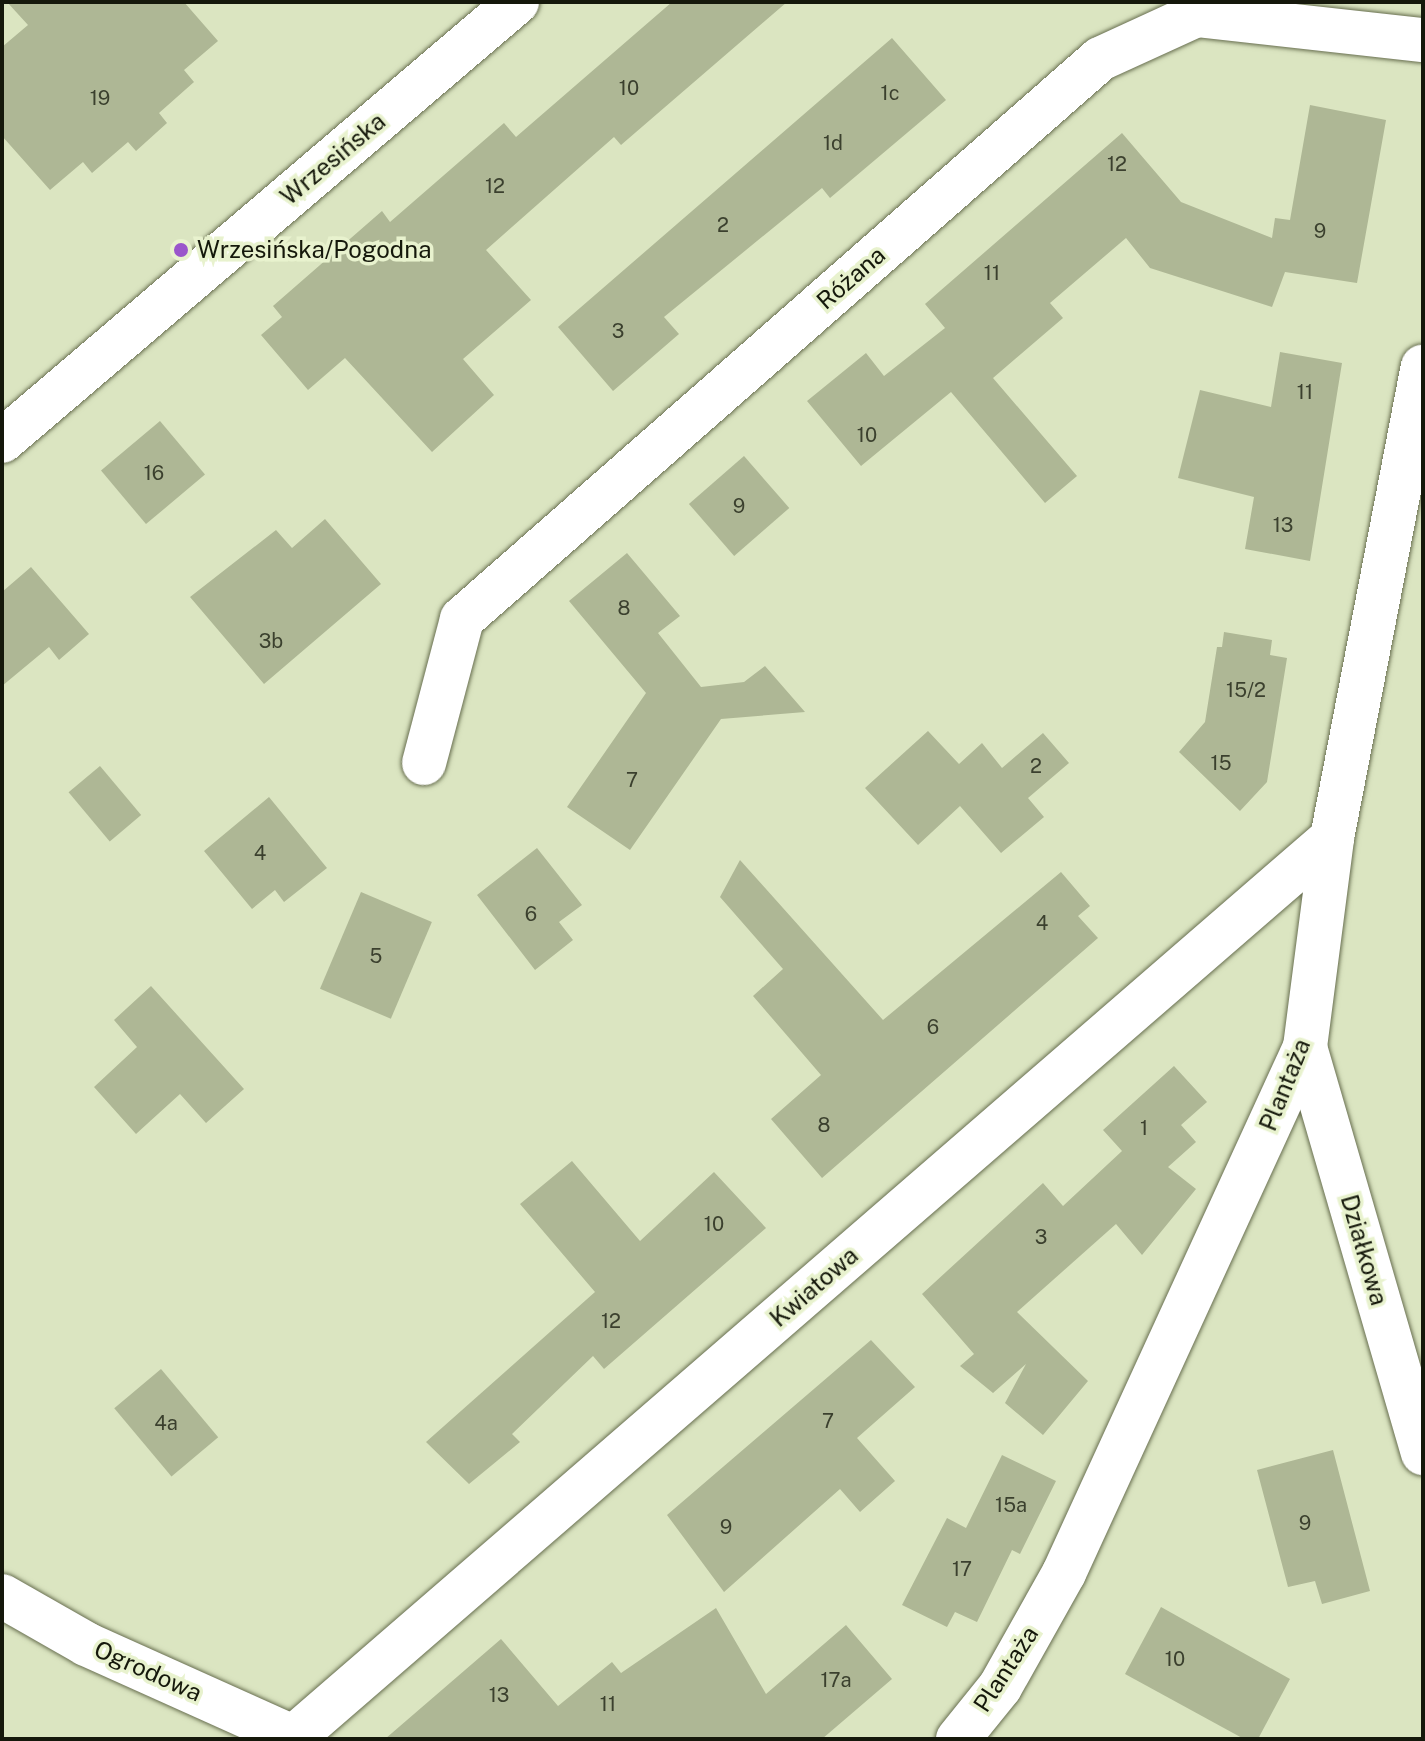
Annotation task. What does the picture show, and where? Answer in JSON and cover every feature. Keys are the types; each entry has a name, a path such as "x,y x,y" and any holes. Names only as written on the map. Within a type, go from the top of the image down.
{"street":[{"name":"Wrzesińska","path":"2,441 517,2"},
{"name":"Różana","path":"424,763 462,619 1100,59 1196,15 1423,40"},
{"name":"Plantaża","path":"958,1739 1000,1687 1064,1573 1305,1047 1332,838 1423,367"},
{"name":"Kwiatowa","path":"296,1737 1332,838"},
{"name":"Działkowa","path":"1305,1047 1423,1453"},
{"name":"Ogrodowa","path":"2,1596 86,1644 296,1737"}],"building":[{"path":"7,2 184,2 218,41 184,70 194,82 159,113 167,123 136,151 128,142 92,173 83,162 50,190 2,136 2,47 28,25"},
{"path":"672,2 787,2 621,145 614,137 486,250 531,300 463,359 494,395 432,452 345,358 308,390 261,335 282,317 273,306 382,211 390,222 504,123 516,137"},
{"path":"892,38 946,100 830,198 822,188 664,317 679,334 613,391 558,327"},
{"path":"1310,105 1386,120 1357,283 1285,272 1272,307 1150,268 1126,238 1050,303 1063,318 993,378 1077,476 1045,503 951,392 861,466 807,401 866,353 884,376 945,328 925,304 1122,133 1181,202 1272,238 1275,218 1290,220"},
{"path":"1280,352 1342,363 1310,561 1245,549 1254,497 1178,478 1200,390 1271,407"},
{"path":"160,421 205,475 146,524 101,470"},
{"path":"744,456 789,508 734,556 689,504"},
{"path":"325,519 381,584 264,684 190,597 276,530 292,548"},
{"path":"627,553 680,616 658,633 701,687 744,682 765,666 805,712 721,719 630,850 567,807 646,693 569,601"},
{"path":"31,567 89,634 59,660 49,647 2,686 2,592"},
{"path":"1224,632 1272,640 1270,655 1287,658 1267,782 1240,811 1179,752 1205,722 1217,647 1222,647"},
{"path":"928,731 959,764 982,743 1002,768 1043,733 1069,763 1028,798 1044,817 1001,853 960,806 918,845 865,788"},
{"path":"100,766 141,815 110,841 69,792"},
{"path":"269,797 327,868 284,902 275,890 252,909 204,851"},
{"path":"537,848 582,905 559,922 573,940 535,970 477,895"},
{"path":"740,860 883,1020 1061,872 1090,906 1078,916 1098,938 822,1178 771,1119 821,1075 753,996 783,969 720,897"},
{"path":"361,892 432,922 391,1019 320,989"},
{"path":"151,986 244,1089 206,1123 180,1094 136,1134 94,1087 137,1047 114,1020"},
{"path":"1174,1066 1207,1102 1181,1125 1196,1142 1168,1167 1196,1189 1142,1255 1116,1224 1017,1312 1088,1381 1043,1435 1005,1403 1026,1364 993,1393 960,1366 974,1354 922,1294 1043,1183 1063,1206 1122,1151 1103,1130"},
{"path":"572,1161 640,1241 714,1172 766,1228 604,1369 593,1356 512,1434 520,1442 469,1484 426,1442 595,1292 520,1204"},
{"path":"871,1340 915,1387 857,1438 895,1481 860,1512 840,1489 724,1592 667,1515"},
{"path":"161,1369 218,1437 171,1476 114,1408"},
{"path":"1333,1450 1370,1591 1322,1604 1315,1581 1288,1587 1257,1470"},
{"path":"1002,1455 1056,1481 1020,1554 1012,1550 977,1622 955,1612 947,1627 902,1605 947,1518 966,1528"},
{"path":"1161,1607 1290,1679 1258,1739 1244,1739 1125,1674"},
{"path":"716,1608 766,1694 846,1625 892,1679 822,1739 385,1739 501,1639 558,1706 612,1662 621,1673"}],"place":[{"name":"Wrzesińska/Pogodna","path":"181,250"}]}
